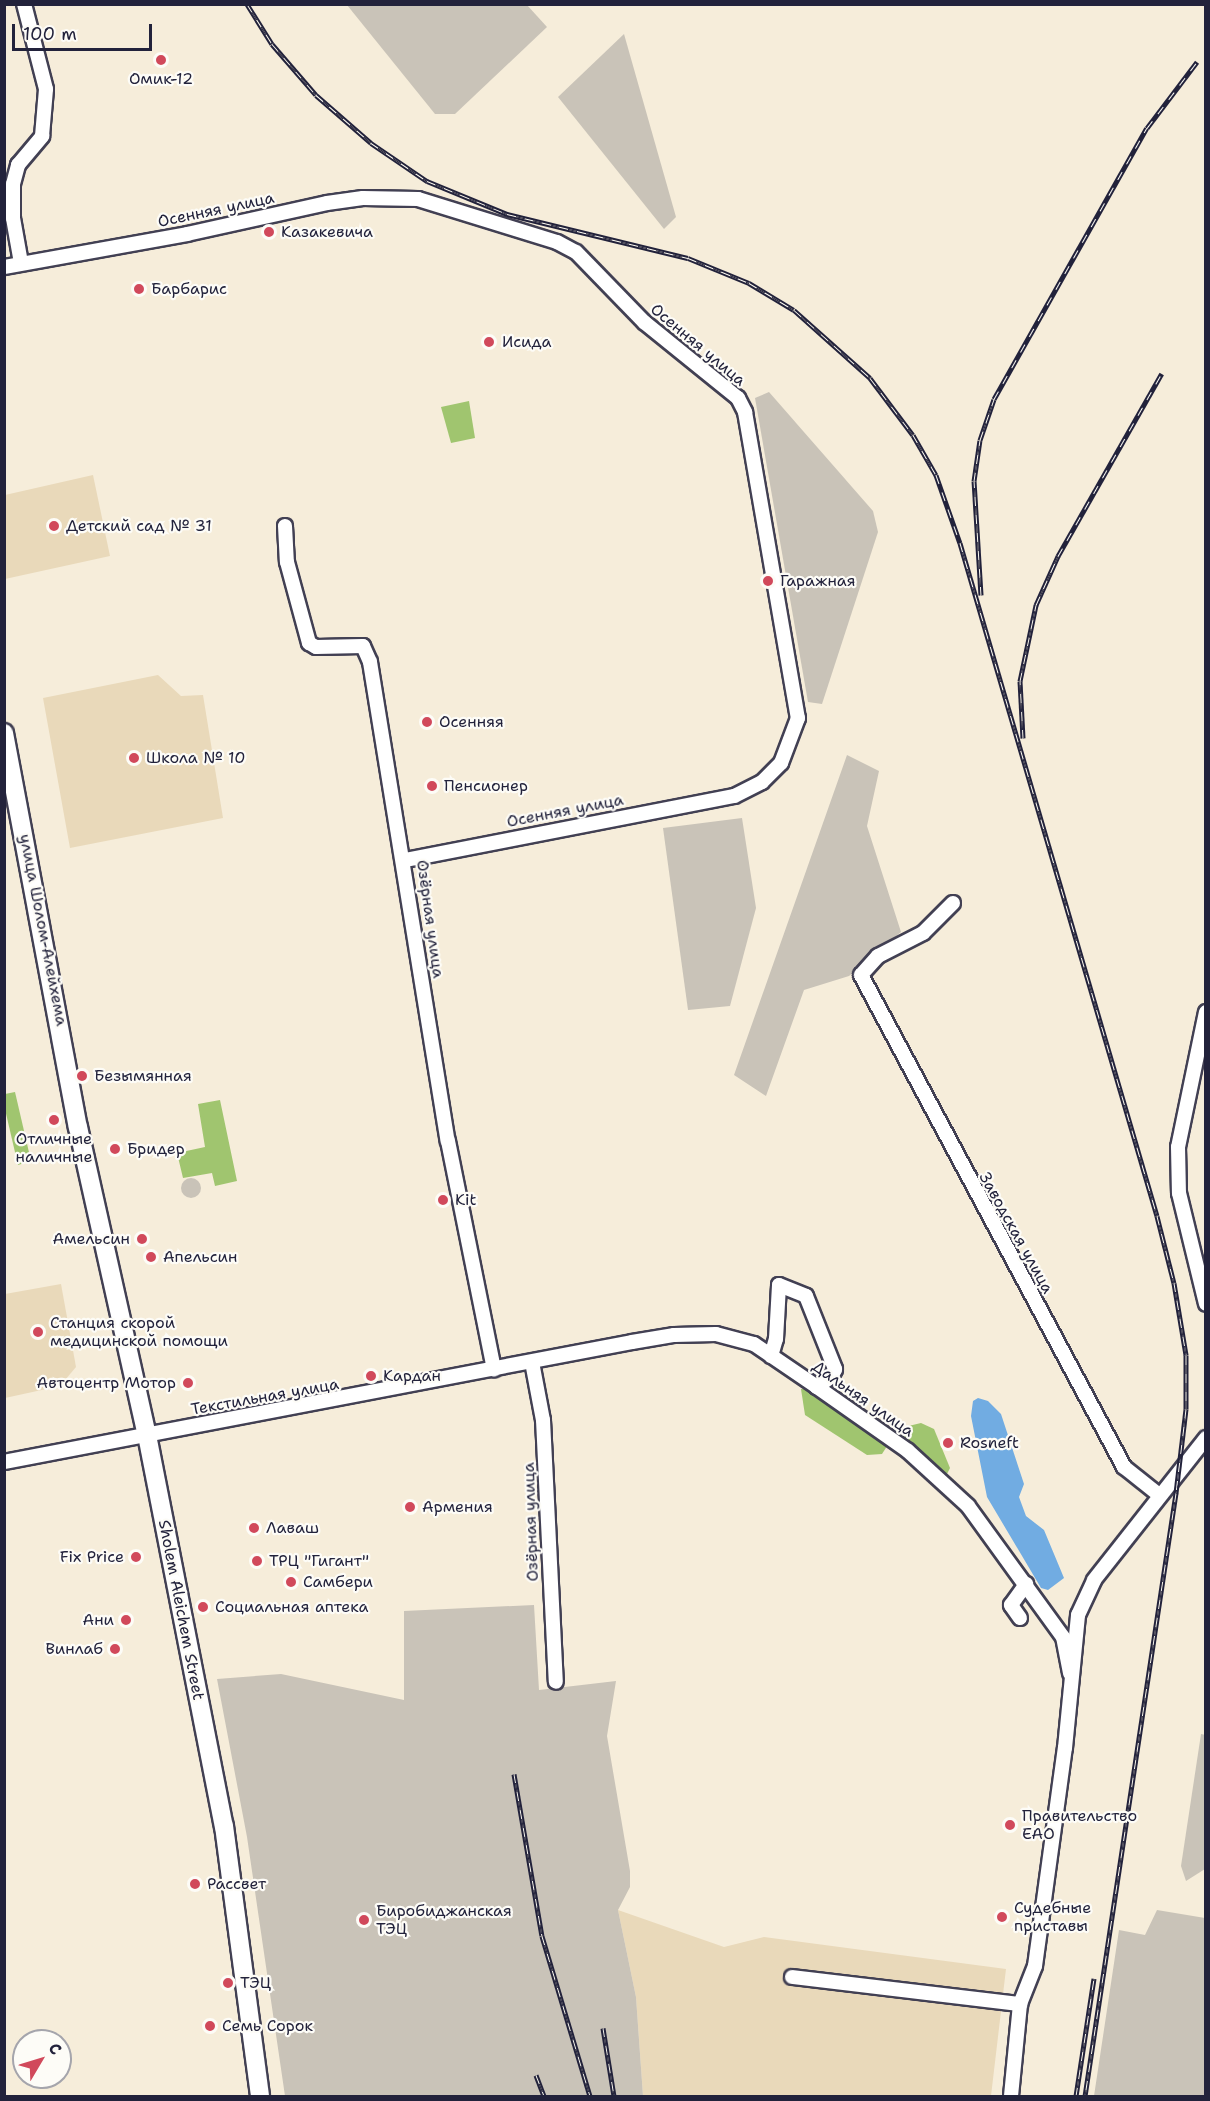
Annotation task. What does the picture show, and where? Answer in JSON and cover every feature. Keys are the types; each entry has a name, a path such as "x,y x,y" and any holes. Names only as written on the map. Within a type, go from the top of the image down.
{"main road":[{"name":"Sholem Aleichem Street","path":"4,733 97,1218 147,1435 224,1826 260,2097"}],"street":[{"path":"21,263 13,218 13,184 18,165 42,136 46,89 24,4"},
{"name":"Осенняя улица","path":"4,267 187,234 327,203 363,198 418,199 557,242 576,252 644,322 738,398 745,412 798,718 781,763 762,782 734,796 405,860"},
{"name":"Озёрная улица","path":"285,526 287,562 309,643 316,647 358,645 368,652 405,860 448,1141 494,1369"},
{"name":"Заводская улица","path":"953,903 923,933 878,956 861,975 1124,1467 1158,1494"},
{"path":"1206,1012 1178,1147 1179,1193 1206,1304"},
{"path":"771,1356 776,1339 779,1285 806,1296 835,1369 832,1376 817,1387"},
{"name":"Дальняя улица","path":"532,1362 674,1335 716,1334 754,1344 908,1450 959,1498 1052,1618 1068,1648 1070,1673"},
{"name":"Озёрная улица","path":"532,1362 543,1420 556,1682"},
{"name":"Текстильная улица","path":"4,1462 532,1362"},
{"path":"1052,1618 1069,1617 1081,1604 1094,1580 1158,1494 1206,1438"},
{"path":"1020,1618 1011,1605 1026,1584"},
{"path":"1011,2097 1020,2004 1035,1966 1065,1748 1070,1673 1081,1604"},
{"path":"792,1977 1020,2004"}],"shaded area":[{"path":"347,5 527,5 547,27 455,114 435,114"},
{"path":"624,34 676,217 664,229 558,97"},
{"path":"769,392 873,511 878,532 822,704 808,702 755,398"},
{"name":"Детский сад № 31","path":"93,475 110,556 5,579 5,495"},
{"name":"Школа № 10","path":"158,675 181,696 203,695 223,818 70,848 43,698"},
{"path":"847,755 879,771 867,826 901,932 849,976 804,990 766,1096 734,1075"},
{"path":"742,818 756,908 730,1006 688,1010 663,828"},
{"path":"191,1178 198,1181 201,1188 198,1195 191,1198 184,1195 181,1188 184,1181"},
{"path":"61,1284 76,1367 60,1386 5,1398 5,1294"},
{"name":"Биробиджанская ТЭЦ","path":"534,1605 539,1690 616,1681 607,1736 630,1871 630,1887 618,1910 636,1997 643,2096 285,2096 247,1837 217,1679 281,1674 404,1700 404,1611"},
{"path":"1201,1734 1206,1735 1205,1869 1186,1881 1181,1866"},
{"path":"618,1910 724,1947 764,1937 1006,1969 991,2096 643,2096 636,1997"},
{"path":"1157,1910 1205,1918 1205,2096 1094,2096 1119,1930 1145,1935"}],"green space":[{"path":"469,401 475,438 451,443 441,407"},
{"path":"15,1092 31,1161 18,1165 4,1105 5,1094"},
{"path":"220,1100 237,1181 215,1186 212,1173 183,1178 177,1153 205,1147 198,1104"},
{"path":"801,1389 806,1389 889,1443 882,1454 867,1455 805,1415"},
{"path":"921,1423 934,1429 950,1468 947,1474 898,1435 900,1428"}],"water":[{"path":"978,1398 988,1401 1001,1414 1024,1484 1019,1497 1026,1516 1044,1530 1064,1578 1048,1590 1041,1588 987,1497 971,1416 973,1401"}],"railway":[{"path":"247,4 272,44 316,95 371,143 427,181 507,214 688,258 749,283 794,310 870,378 913,435 936,475 960,543 1157,1216 1174,1283 1186,1355 1186,1409 1176,1493 1085,2096"},
{"path":"981,595 974,481 980,440 994,399 1147,128 1197,62"},
{"path":"1023,738 1020,681 1036,605 1058,556 1162,373"},
{"path":"514,1774 542,1936 590,2096"},
{"path":"1076,2096 1094,1978"},
{"path":"603,2028 614,2096"},
{"path":"536,2075 544,2096"}],"place":[{"name":"Омик-12","path":"161,60"},
{"name":"Казакевича","path":"269,232"},
{"name":"Барбарис","path":"139,289"},
{"name":"Исида","path":"489,342"},
{"name":"Детский сад № 31","path":"54,526"},
{"name":"Гаражная","path":"768,581"},
{"name":"Осенняя","path":"427,722"},
{"name":"Школа № 10","path":"134,758"},
{"name":"Пенсионер","path":"432,786"},
{"name":"Безымянная","path":"82,1076"},
{"name":"Отличные наличные","path":"54,1120"},
{"name":"Бридер","path":"115,1149"},
{"name":"Kit","path":"443,1200"},
{"name":"Амельсин","path":"142,1239"},
{"name":"Апельсин","path":"151,1257"},
{"name":"Станция скорой медицинской помощи","path":"38,1332"},
{"name":"Кардан","path":"371,1376"},
{"name":"Автоцентр Мотор","path":"188,1383"},
{"name":"Rosneft","path":"948,1443"},
{"name":"Армения","path":"410,1507"},
{"name":"Лаваш","path":"254,1528"},
{"name":"Fix Price","path":"136,1557"},
{"name":"ТРЦ \"Гигант\"","path":"257,1561"},
{"name":"Самбери","path":"291,1582"},
{"name":"Социальная аптека","path":"203,1607"},
{"name":"Ани","path":"126,1620"},
{"name":"Винлаб","path":"115,1649"},
{"name":"Правительство ЕАО","path":"1010,1825"},
{"name":"Рассвет","path":"195,1884"},
{"name":"Судебные приставы","path":"1002,1917"},
{"name":"Биробиджанская ТЭЦ","path":"364,1920"},
{"name":"ТЭЦ","path":"228,1983"},
{"name":"Семь Сорок","path":"210,2026"}]}
